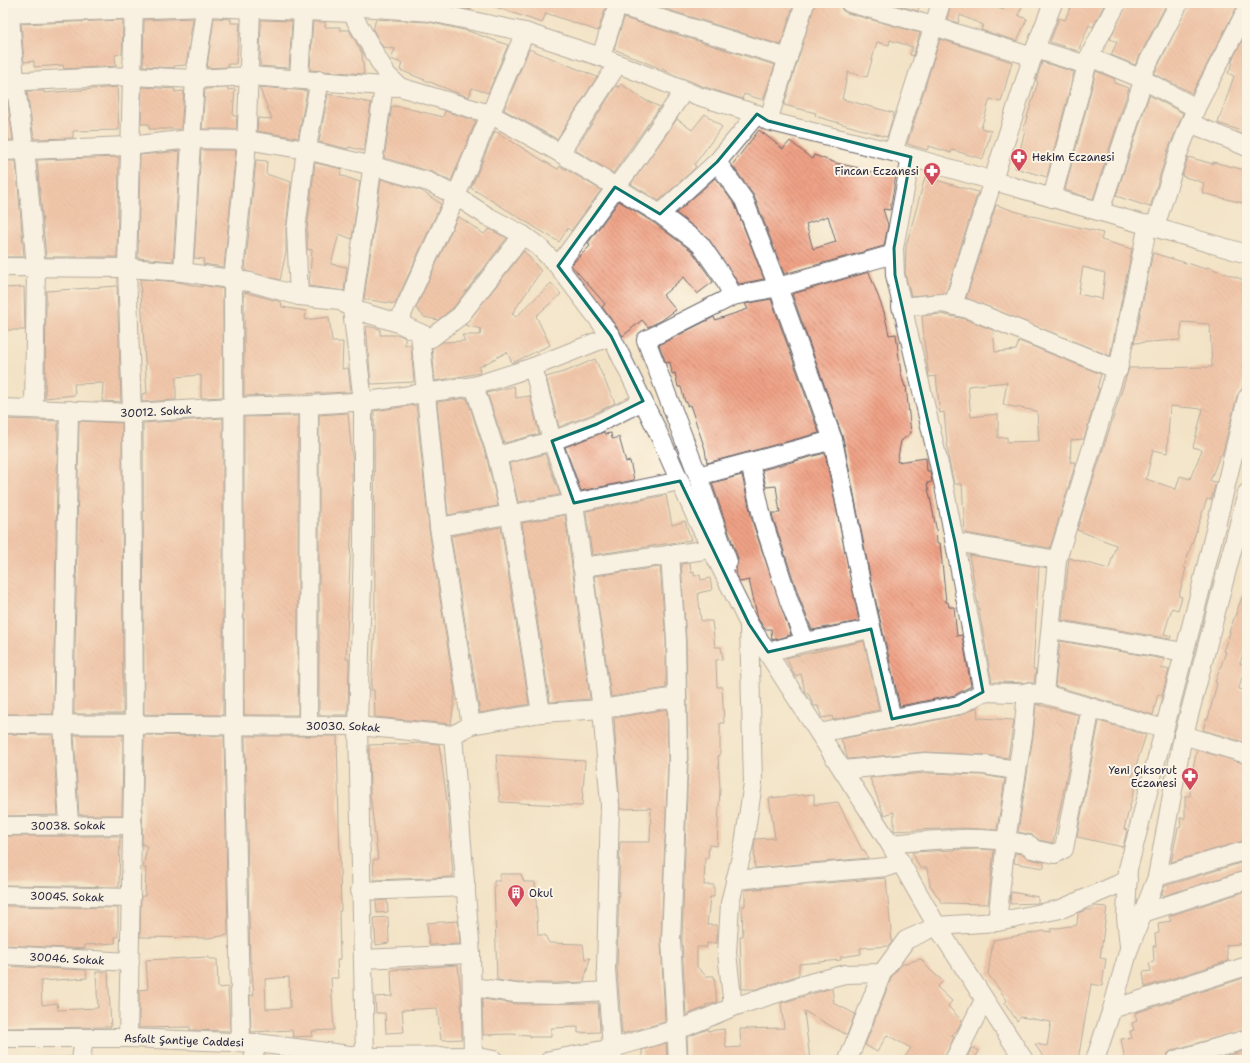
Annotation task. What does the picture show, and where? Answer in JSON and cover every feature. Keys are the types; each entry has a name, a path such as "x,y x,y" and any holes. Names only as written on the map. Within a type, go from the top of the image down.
{"street":[{"path":"660,214 763,118 788,58 805,3"},
{"path":"850,3 1034,53 1088,61 1142,79 1193,115 1247,147"},
{"path":"893,152 941,3"},
{"path":"953,306 1034,53 1053,3"},
{"path":"1052,198 1088,61 1117,3"},
{"path":"1100,211 1142,79 1179,3"},
{"path":"601,57 618,4 788,58"},
{"path":"183,272 190,139 195,79 206,5"},
{"path":"34,408 36,267 26,159 9,81 7,10 206,5 250,9 303,11 348,7 430,7 525,32 601,57 617,65 684,91 763,118 911,157 1247,254"},
{"path":"128,1038 134,724 132,413 127,268 134,6"},
{"path":"348,7 392,86 373,166 352,309 363,402 363,543 358,726 360,891 363,959 375,1058"},
{"path":"250,9 250,76 247,140 233,280 232,407 234,725 249,1042 253,1060"},
{"path":"997,922 1006,840 1016,770 1023,734 1051,629 1057,560 1115,373 1118,370 1152,226 1193,115 1247,9"},
{"path":"299,79 303,11"},
{"path":"398,323 456,196 525,32"},
{"path":"560,153 617,65"},
{"path":"9,81 131,76 195,79 250,76 320,80 392,86 490,114 560,153 660,214 700,244 723,277 733,296"},
{"path":"300,296 296,230 306,150 320,80"},
{"path":"558,266 639,156 684,91"},
{"path":"3,151 23,149 130,146 190,139 247,140 306,150 373,166 429,182 523,235 558,266 611,336 712,550 749,624 890,844 937,926 1024,1060"},
{"path":"911,157 894,254 895,275 901,307 944,486 983,692"},
{"path":"717,162 744,200 778,286 833,440 871,629 892,719"},
{"path":"3,267 127,268 183,272 250,282 300,296 340,300 352,309 398,323 431,338 460,316 523,235"},
{"path":"731,588 728,561 698,476 646,340 733,296 778,286 894,254"},
{"path":"901,307 942,303 968,309 1118,370"},
{"path":"420,333 439,527 471,725"},
{"name":"30012. Sokak","path":"3,408 34,408 132,413 232,407 363,402 474,386 533,366 611,336"},
{"path":"533,366 552,441 574,503 602,709 610,805 607,991 613,1054"},
{"path":"474,386 497,456 510,515 542,713"},
{"path":"1129,949 1126,917 1128,869 1247,398"},
{"path":"497,456 552,441 597,424 643,401"},
{"path":"308,726 309,405"},
{"path":"69,410 64,724 69,824"},
{"path":"698,476 833,440"},
{"path":"750,463 763,521 789,601 805,642"},
{"path":"439,527 574,503 680,481"},
{"path":"1095,1060 1112,1009 1129,949 1157,877 1183,735 1247,492"},
{"path":"955,542 1057,560"},
{"path":"582,567 670,554 712,550"},
{"path":"670,554 676,640 678,762 671,940 678,1029 678,1060"},
{"path":"733,1007 727,952 730,903 744,844 753,783 749,624"},
{"path":"768,652 805,642 871,629"},
{"path":"1051,629 1184,652"},
{"path":"819,733 959,705 983,692 1035,693 1164,728"},
{"path":"473,1056 471,954 453,735 471,725 542,713 602,709 677,697"},
{"path":"890,844 968,837 1006,840 1030,845 1032,849 1055,854 1064,849 1091,707"},
{"name":"30030. Sokak","path":"3,724 358,726 453,735"},
{"path":"1183,735 1247,754"},
{"path":"843,770 925,762 984,765 1016,770"},
{"name":"30038. Sokak","path":"3,826 69,824 133,826"},
{"path":"1157,877 1247,850"},
{"path":"735,880 886,867 900,862"},
{"path":"848,1060 882,973 906,940 937,926 997,922 1061,908 1128,880"},
{"path":"1143,914 1247,880"},
{"path":"360,891 466,887"},
{"name":"30045. Sokak","path":"3,895 131,898"},
{"path":"363,959 471,954"},
{"name":"30046. Sokak","path":"3,955 130,962"},
{"path":"1112,1009 1247,966"},
{"path":"550,1060 613,1054 733,1007 810,983 845,974 882,973"},
{"path":"472,987 516,993 549,994 607,991"},
{"path":"954,1060 984,1000"},
{"name":"Asfalt Şantiye Caddesi","path":"3,1038 128,1038 249,1042 375,1058 445,1058 473,1056 494,1060"},
{"path":"81,1060 84,1038"},
{"path":"1176,1060 1247,1039"}],"highlighted area":[{"path":"757,114 768,121 911,157 894,248 895,275 955,542 983,692 959,705 892,719 871,629 768,652 749,624 680,481 574,503 552,441 597,424 643,401 611,336 558,266 615,187 660,214 717,162"}],"green space":[{"path":"3,1055 73,1057 73,1060 3,1060"}],"building":[{"path":"438,3 473,3 471,10"},
{"path":"490,3 607,3 598,31 546,13 542,23 490,5"},
{"path":"646,3 794,3 781,45"},
{"path":"815,3 840,3 842,10 847,13 920,33 913,56 910,55 913,47 890,40 889,45 877,42 867,77 848,72 842,99 894,113 887,137 815,116 816,113 784,105"},
{"path":"889,3 920,3 918,11"},
{"path":"951,3 980,3 1003,10 1006,3 1024,3 1018,15 1027,19 1017,41 981,30 983,25 960,15 958,23 947,19"},
{"path":"1072,3 1105,3 1093,27 1089,25 1078,51 1050,42 1059,18 1065,20"},
{"path":"1127,3 1167,3 1135,65 1111,55 1117,42 1110,39"},
{"path":"1189,3 1239,3 1192,93 1154,74"},
{"path":"193,18 186,65 174,66 174,68 143,66 144,20"},
{"path":"214,18 231,19 231,23 240,23 236,64 228,64 228,67 207,68"},
{"path":"624,18 775,65 763,100 744,94 742,99 702,86 614,49"},
{"path":"376,19 429,22 468,31 508,45 488,93 472,88 469,97 400,70 402,63 391,59 395,49 383,47 373,30"},
{"path":"123,20 122,54 115,55 116,66 64,69 63,65 34,67 34,61 24,62 21,24"},
{"path":"261,20 292,21 289,68 260,66"},
{"path":"313,22 325,22 325,27 340,27 340,30 349,30 362,53 364,74 310,70"},
{"path":"1247,32 1247,133 1218,123 1234,76 1228,73 1233,63 1231,62"},
{"path":"940,39 1012,62 1001,102 990,99 981,128 991,131 983,159 952,150 951,153 929,146 927,150 907,144"},
{"path":"529,49 597,77 557,139 504,110"},
{"path":"1042,62 1074,72 1047,177 1015,168 1025,131 1023,130 1038,82 1036,81"},
{"path":"1096,71 1115,79 1114,83 1129,88 1093,199 1065,190"},
{"path":"621,84 645,100 660,107 613,173 575,150 616,86 619,87"},
{"path":"117,87 119,130 73,131 73,138 34,139 27,91 44,91 44,93"},
{"path":"142,87 175,89 175,92 184,91 181,129 149,129 149,124 141,124"},
{"path":"259,87 307,91 298,138 257,131 258,118 272,119"},
{"path":"228,88 228,90 235,89 233,116 237,116 236,129 202,129 205,89"},
{"path":"3,92 6,92 13,140 3,140"},
{"path":"328,94 371,103 364,151 319,142"},
{"path":"1149,95 1183,113 1168,150 1150,207 1116,196"},
{"path":"392,106 443,117 445,111 476,121 451,181 432,172 384,158"},
{"path":"705,114 722,127 694,165 696,166 694,169 659,201 631,184 677,119 692,130"},
{"path":"759,130 783,149 790,141 812,159 814,155 836,163 859,168 858,170 896,175 890,210 883,209 888,225 884,246 784,274 754,196 732,165","holes":["828,216 836,242 813,249 806,224"]},
{"path":"495,131 558,169 560,166 601,190 571,231 568,228 559,242 471,188"},
{"path":"201,150 236,150 224,267 203,264 204,259 194,258"},
{"path":"180,151 173,261 138,258 140,155"},
{"path":"119,157 117,257 46,257 37,160"},
{"path":"1188,157 1213,164 1213,162 1245,170 1244,176 1247,177 1247,204 1202,193 1204,183 1182,176"},
{"path":"256,160 267,161 266,174 291,182 286,229 286,252 280,280 245,271"},
{"path":"3,161 16,161 24,257 3,257 3,233 6,233 3,206"},
{"path":"315,163 342,169 340,175 360,182 352,239 339,234 331,264 347,267 344,291 309,286 312,250 307,249 307,230"},
{"path":"925,177 978,192 946,293 911,296 905,274 906,246"},
{"path":"715,178 735,205 764,279 739,284 708,238 676,213"},
{"path":"381,179 422,191 441,204 395,304 364,299"},
{"path":"619,201 654,223 692,251 713,282 697,294 684,277 663,295 676,310 662,320 648,327 642,320 623,336 602,307 605,304 571,265 590,246 588,243"},
{"path":"996,205 1024,214 1103,233 1101,240 1132,249 1110,356 966,298","holes":["1083,267 1105,273 1102,299 1078,294"]},
{"path":"458,216 484,234 489,229 507,238 453,308 438,320 424,317 416,308"},
{"path":"524,251 541,271 512,314 516,317 551,283 561,294 536,316 550,345 512,363 507,352 479,367 480,373 435,381 432,348 443,342 465,341 462,335 480,335 481,329 465,325"},
{"path":"1153,253 1206,269 1207,267 1247,281 1247,327 1244,327 1247,373 1242,389 1237,396 1222,455 1220,455 1210,481 1216,482 1211,500 1207,499 1184,567 1186,568 1179,596 1182,597 1178,610 1172,608 1164,634 1171,636 1170,639 1062,620 1069,558 1109,569 1116,545 1077,530 1129,368 1212,367 1210,324 1182,322 1180,340 1134,343","holes":["1170,406 1203,409 1193,447 1202,450 1190,479 1180,476 1176,489 1146,479 1153,450 1167,453"]},
{"path":"869,272 884,312 889,335 896,334 901,374 905,387 906,386 911,433 901,441 897,462 926,458 927,471 930,471 932,482 927,483 936,527 937,544 940,543 946,602 948,602 949,607 954,607 957,636 962,635 971,686 955,695 900,706 870,576 843,438 792,294"},
{"path":"140,279 178,282 202,287 202,285 223,289 223,397 201,398 201,375 176,377 176,400 142,402 142,394 147,393"},
{"path":"117,286 121,402 102,401 103,383 74,384 75,395 45,398 46,291"},
{"path":"24,287 25,330 3,330 3,288"},
{"path":"244,292 281,302 282,307 306,311 305,320 329,317 332,342 343,342 342,369 348,368 351,392 244,396"},
{"path":"771,299 819,433 707,463 705,449 690,405 687,406 687,402 685,402 681,387 678,387 675,373 672,374 670,362 666,363 659,345 714,317 715,320 748,309 745,304"},
{"path":"941,314 965,319 993,330 995,352 1016,350 1019,341 1101,374 1097,388 1099,388 1084,439 1071,440 1070,462 1076,462 1050,548 965,533 962,484 954,484 949,461 944,412 940,413 936,376 929,377 922,316","holes":["1007,382 1003,405 1037,411 1039,441 1007,442 1007,437 998,438 998,414 971,417 968,386"]},
{"path":"366,326 380,329 380,335 400,335 405,338 405,345 411,345 414,382 371,384"},
{"path":"595,359 615,403 593,414 559,427 546,377 567,371"},
{"path":"514,386 516,398 530,396 539,434 504,443 487,393"},
{"path":"467,398 487,459 498,506 448,515 437,402"},
{"path":"416,405 429,529 455,693 451,724 375,717 374,690 371,690 375,627 374,411"},
{"path":"348,413 352,457 352,516 346,659 349,659 348,715 319,715 319,415"},
{"path":"298,416 298,715 244,715 244,417"},
{"path":"223,418 223,715 144,714 143,423"},
{"path":"3,419 58,421 53,714 3,714"},
{"path":"79,421 122,423 123,714 74,714"},
{"path":"604,432 605,434 611,433 612,439 619,437 626,462 630,461 634,480 581,491 565,447"},
{"path":"825,453 859,621 812,630 799,597 773,518 772,513 780,513 776,486 766,487 762,470"},
{"path":"545,454 560,495 518,502 509,463"},
{"path":"742,475 753,524 791,635 772,640 771,629 765,629 758,619 749,580 740,582 737,577 736,568 738,559 712,483"},
{"path":"666,495 672,525 685,521 691,540 592,555 586,511"},
{"path":"565,515 590,699 550,702 522,523"},
{"path":"501,527 529,704 480,713 451,536"},
{"path":"969,555 1039,567 1033,669 1036,670 1034,683 992,682"},
{"path":"690,563 691,573 694,572 694,576 700,575 701,580 710,578 712,590 698,593 701,621 712,621 715,647 721,647 723,659 716,660 717,687 722,687 724,723 720,723 720,756 718,756 720,788 717,846 709,845 708,858 705,858 704,885 714,885 714,897 710,897 707,925 717,925 717,943 707,943 707,947 697,947 697,967 706,976 714,976 717,1003 705,1005 706,1007 686,1015 682,940 688,762 686,640 681,564"},
{"path":"660,567 666,640 666,688 611,697 594,576"},
{"path":"1245,589 1247,590 1247,643 1240,663 1245,665 1239,689 1247,691 1247,743 1203,730 1206,719 1208,719 1217,683 1215,682 1226,652 1223,651"},
{"path":"864,641 879,710 833,720 832,716 822,718 818,706 814,706 809,695 805,692 801,674 795,676 786,658"},
{"path":"1060,641 1164,659 1161,668 1169,670 1162,696 1158,694 1153,715 1055,686"},
{"path":"1036,704 1079,715 1053,843 1039,840 1032,835 1018,832 1033,736"},
{"path":"977,707 978,718 1014,720 1008,758 985,755 925,752 848,759 841,739 961,715"},
{"path":"667,709 668,762 661,940 665,1022 622,1034 617,969 620,842 650,842 651,808 620,809 614,718"},
{"path":"1099,721 1146,735 1132,777 1137,779 1124,829 1127,830 1123,847 1077,837"},
{"path":"3,734 53,735 58,815 3,816"},
{"path":"74,735 123,735 122,815 79,815"},
{"path":"144,735 224,736 228,935 208,938 140,937 141,896 145,896 146,868 143,868 147,846 142,844"},
{"path":"245,736 337,736 341,911 339,911 340,959 337,960 338,978 331,978 334,1030 312,1031 313,1036 293,1037 292,1030 251,1032 250,995 254,995 251,962 250,963","holes":["289,977 290,1008 266,1009 265,979"]},
{"path":"439,744 448,808 453,877 374,880 373,860 378,859 370,794 369,745"},
{"path":"1197,750 1247,764 1247,840 1171,862 1178,828 1181,827 1180,818 1185,818 1185,796 1190,796 1191,772"},
{"path":"496,755 585,761 582,806 500,802"},
{"path":"925,773 983,775 1005,779 997,830 960,828 894,831 894,812 884,815 870,778"},
{"path":"814,794 814,805 838,802 862,850 864,850 868,858 755,868 755,839 775,838 769,798"},
{"path":"3,836 121,836 119,887 3,885"},
{"path":"977,849 994,850 988,904 942,903 930,885 927,868 920,868 912,852"},
{"path":"1015,853 1023,854 1030,859 1044,862 1044,868 1014,863"},
{"path":"1247,861 1247,870 1163,896 1162,892 1165,886"},
{"name":"Okul","path":"500,874 521,874 524,882 535,882 538,935 545,935 549,943 583,944 585,959 590,958 584,982 517,983 497,980 494,881 500,881"},
{"path":"886,878 892,942 889,946 860,948 861,954 841,957 841,960 799,964 799,975 756,989 742,989 740,936 743,936 742,906 745,906 745,890"},
{"path":"1247,891 1247,943 1226,945 1228,961 1145,987 1143,972 1151,971 1149,963 1154,962 1153,946 1156,946 1155,934 1159,933 1158,923 1171,921 1169,916"},
{"path":"1011,892 1038,897 1038,903 1010,904"},
{"path":"387,900 388,912 377,913 376,901"},
{"path":"3,906 118,908 118,937 115,937 115,943 84,945 85,949 3,945"},
{"path":"1095,906 1107,907 1100,958 1106,959 1102,986 1091,984 1078,1060 1045,1060 1035,1044 1047,1046 1051,1022 1021,1017 1017,1021 1005,1003 1007,1000 988,974 993,940 1044,931 1051,932 1051,929 1077,925 1078,913 1086,910 1092,910"},
{"path":"388,917 389,943 376,945 374,918"},
{"path":"458,921 460,944 429,945 427,923"},
{"path":"209,957 209,959 217,959 218,988 228,987 230,1031 190,1030 190,1027 139,1028 139,990 148,989 146,960"},
{"path":"921,959 930,970 943,981 937,987 952,1001 948,1006 962,1021 957,1030 951,1036 954,1037 944,1060 903,1060 911,1048 887,1035 877,1052 865,1045 892,976 902,964"},
{"path":"458,965 461,995 462,1039 441,1040 437,1008 402,1010 404,1032 386,1033 385,1013 376,1013 375,997 392,996 391,970"},
{"path":"3,966 86,970 87,978 41,981 42,1005 57,1003 58,1010 98,1008 96,972 108,972 111,1027 3,1028"},
{"path":"1247,977 1247,1029 1173,1050 1168,1053 1166,1060 1125,1060 1121,1039 1132,1038 1130,1031 1134,1030 1132,1023 1137,1021 1135,1013"},
{"path":"832,988 834,1003 855,1014 847,1035 804,1011 810,1060 688,1060 687,1037 708,1029 708,1031 724,1029 726,1048 741,1047 740,1029 784,1028 781,1003"},
{"path":"482,999 516,1004 598,1003 600,1032 578,1033 578,1027 551,1028 551,1037 530,1037 530,1035 509,1034 483,1035"},
{"path":"666,1043 667,1060 642,1060 642,1050"},
{"path":"972,1047 979,1051 974,1060 966,1060"},
{"path":"1247,1050 1247,1060 1213,1060"}],"place":[{"name":"Hekim Eczanesi","path":"1019,172"},
{"name":"Fincan Eczanesi","path":"932,186"},
{"name":"Yeni Çıksorut Eczanesi","path":"1190,791"},
{"name":"Okul","path":"516,908"}]}
